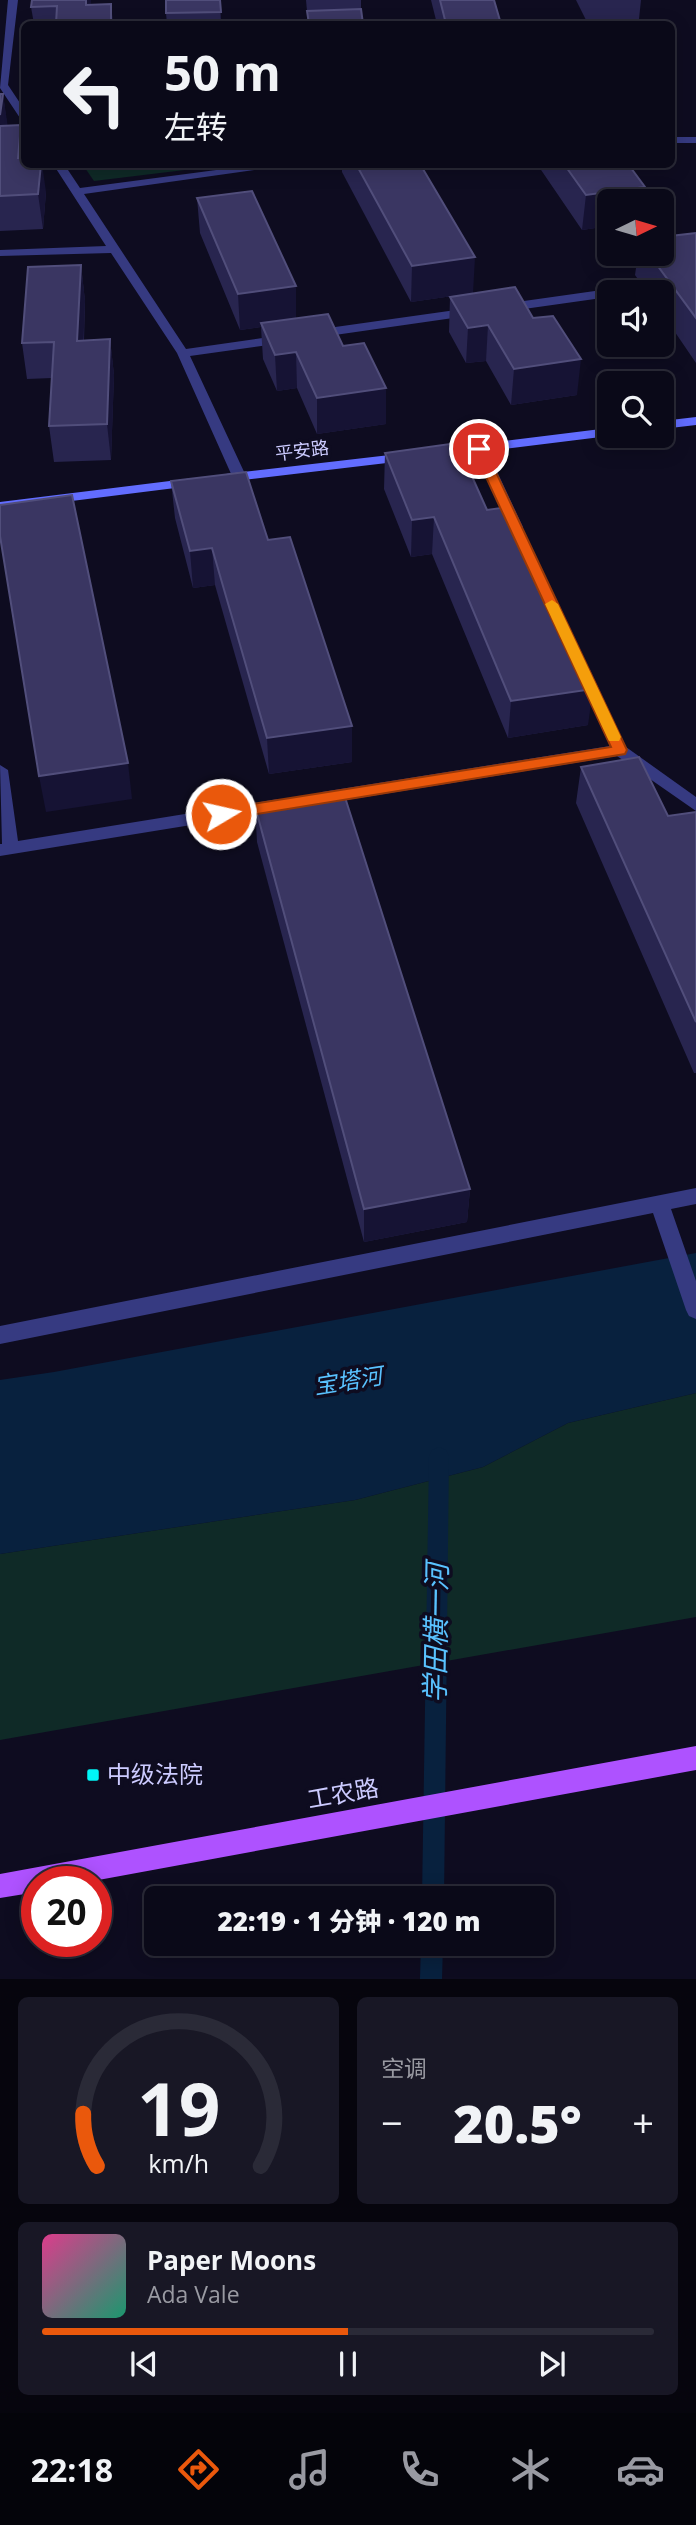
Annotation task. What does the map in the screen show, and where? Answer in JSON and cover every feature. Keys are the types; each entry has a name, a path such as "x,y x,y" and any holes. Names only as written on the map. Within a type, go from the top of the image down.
{"main road":[{"name":"工农路","path":"0,1886 696,1758"}],"street":[{"path":"674,424 696,421"},
{"name":"平安路","path":"0,506 597,434"}],"lane":[{"path":"13,0 6,85 21,111"},
{"path":"675,140 696,140"},
{"path":"61,168 183,353 239,476"},
{"path":"76,192 260,168"},
{"path":"0,253 114,249"},
{"path":"305,336 597,294"},
{"path":"183,353 291,338"},
{"path":"479,449 520,536"},
{"path":"579,662 620,750 696,805"},
{"path":"0,770 6,849 620,750"},
{"path":"0,1335 696,1196"},
{"path":"659,1203 696,1310"}],"green space":[{"path":"85,168 201,168 94,181"},
{"path":"696,1393 696,1617 0,1740 0,1554 355,1500 483,1467 568,1423"}],"water":[{"name":"宝塔河","path":"696,1253 696,1393 568,1423 483,1467 355,1500 0,1554 0,1380"}],"building":[{"path":"32,0 86,0 86,5 111,4 111,21 56,21 57,6 31,7"},
{"path":"166,0 220,0 221,12 166,13"},
{"path":"440,0 494,0 500,21 445,21"},
{"path":"361,9 363,21 309,21 307,11"},
{"path":"0,94 3,94 0,115"},
{"path":"21,125 18,158 21,158 21,168 41,168 38,194 0,196 0,126"},
{"path":"358,168 422,168 475,257 412,266"},
{"path":"567,168 631,168 645,187 597,189 597,194 586,195"},
{"path":"252,191 296,286 238,294 197,198"},
{"path":"696,233 696,318 674,288 674,280 668,280 658,266 674,266 674,236"},
{"path":"81,265 77,341 110,339 107,424 49,426 54,342 22,343 28,267"},
{"path":"515,287 533,318 553,316 581,359 514,369 488,325 468,328 450,297"},
{"path":"328,314 343,346 364,343 386,388 317,398 296,352 275,355 261,323"},
{"path":"457,443 487,510 508,507 593,689 511,701 434,517 412,520 385,453"},
{"path":"246,472 268,540 290,537 352,726 267,738 212,548 190,551 171,481"},
{"path":"72,495 128,763 39,776 0,536 0,505"},
{"path":"639,757 668,816 696,812 696,1022 581,767"},
{"path":"343,791 470,1189 364,1209 255,806"}],"waterway":[{"name":"学田横一河","path":"433,1886 439,1456"},
{"name":"学田横一河","path":"431,1979 432,1956"}],"slow traffic":[{"path":"552,604 614,737"}],"place":[{"name":"中级法院","path":"93,1775"}],"route":[{"path":"221,814 620,750 479,449"}]}
